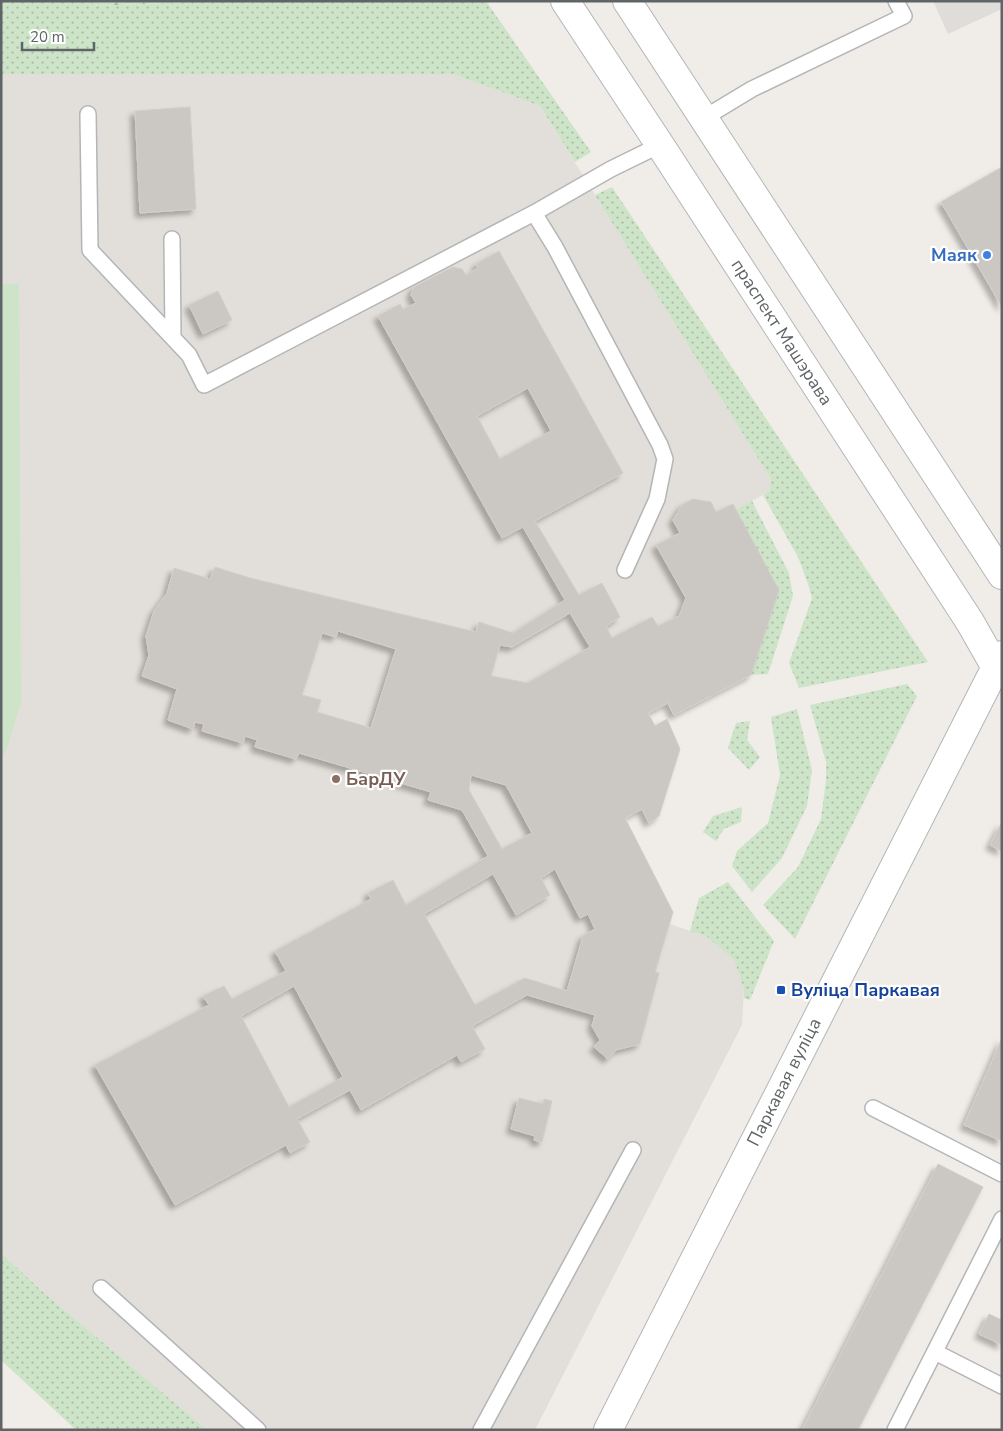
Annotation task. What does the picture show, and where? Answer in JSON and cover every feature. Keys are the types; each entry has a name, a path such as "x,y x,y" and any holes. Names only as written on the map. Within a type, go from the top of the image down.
{"main road":[{"name":"праспект Машэрава","path":"565,1 964,614 998,660"},
{"path":"627,1 1002,575"},
{"name":"Паркавая вуліца","path":"608,1430 998,660"}],"lane":[{"path":"704,118 752,89 904,16 896,1"},
{"path":"88,114 90,250 189,355 204,384 534,213 611,169 660,145"},
{"path":"534,213 555,247 660,445 665,459 657,499 625,570"},
{"path":"172,239 173,338"},
{"path":"873,1108 1002,1174"},
{"path":"481,1430 633,1150"},
{"path":"895,1430 1002,1219"},
{"path":"101,1288 258,1430"},
{"path":"935,1352 1002,1386"}],"shaded area":[{"path":"933,1 1002,1 1002,9 948,34"},
{"name":"БарДУ","path":"1,74 453,74 540,106 771,479 769,491 737,510 779,590 751,675 674,715 668,703 648,713 655,726 667,719 680,749 659,816 649,823 642,809 625,818 673,912 670,924 707,937 734,960 744,989 742,1025 535,1430 207,1430 43,1292 1,1253"}],"green space":[{"path":"1,1 91,1 97,6 210,1 486,1 591,152 575,162 540,106 453,74 1,74"},
{"path":"91,1 210,1 97,6"},
{"path":"612,187 928,662 799,688 789,663 812,598 798,557 763,495 769,491 771,479 595,195"},
{"path":"1,284 19,284 21,703 7,748 1,758"},
{"path":"752,501 789,573 793,596 768,674 751,675 779,590 736,510"},
{"path":"907,684 917,696 795,939 763,905 798,867 821,819 826,780 826,762 810,705"},
{"path":"797,709 812,770 807,806 782,858 752,892 732,866 737,851 768,823 780,775 771,717"},
{"path":"750,721 747,740 760,757 749,770 728,748 736,723"},
{"path":"742,807 741,822 724,829 716,841 703,832 713,816"},
{"path":"728,882 774,941 750,1000 744,998 744,989 734,960 707,937 690,931 699,898"},
{"path":"1,1253 43,1292 207,1430 76,1430 1,1360"}],"building":[{"path":"190,107 196,209 140,213 135,111"},
{"name":"Маяк","path":"1002,167 1002,307 941,202"},
{"path":"499,251 623,473 535,521 579,595 602,583 620,617 606,626 612,638 652,617 658,626 679,616 686,598 656,545 680,533 673,520 682,505 693,499 711,502 716,512 733,504 779,590 751,675 674,715 668,703 648,713 655,726 667,719 680,749 659,816 649,823 642,809 625,818 673,912 655,972 659,973 640,1044 616,1050 608,1059 594,1047 600,1040 592,1026 595,1015 527,995 472,1026 485,1049 461,1062 457,1055 361,1110 350,1090 297,1119 310,1142 290,1153 286,1145 175,1205 95,1065 209,1005 203,996 224,986 232,999 286,971 275,951 371,899 368,893 393,880 406,905 488,856 462,810 428,800 431,792 299,753 296,759 255,747 257,740 245,736 243,743 202,731 204,724 195,722 193,729 168,720 177,689 142,676 149,655 146,636 154,611 167,593 174,568 210,579 215,567 250,578 476,632 479,622 513,633 565,600 523,527 502,538 378,316 400,304 403,309 416,303 411,295 414,287 453,267 462,269 466,275 478,268 476,264","holes":["528,388 551,431 500,459 477,416","570,613 590,647 528,683 491,676 500,645 512,647","338,631 396,649 371,728 317,712 321,700 302,695 322,633 336,637","471,775 506,785 532,833 502,849 469,790","555,869 580,918 588,914 595,929 583,936 567,991 525,978 475,1005 424,914 493,874 516,915 550,895 541,878","294,986 343,1077 289,1107 241,1016"]},
{"path":"218,291 232,320 203,334 189,305"},
{"path":"1002,822 1002,851 990,845"},
{"path":"1002,1038 1002,1141 964,1125"},
{"path":"519,1098 543,1104 544,1099 552,1101 542,1142 534,1140 535,1136 511,1129"},
{"path":"938,1164 983,1187 858,1430 802,1430"},
{"path":"989,1314 1002,1320 1002,1345 979,1334"}],"place":[{"name":"Маяк","path":"987,255"},
{"name":"БарДУ","path":"336,779"},
{"name":"Вуліца Паркавая","path":"781,990"}]}
